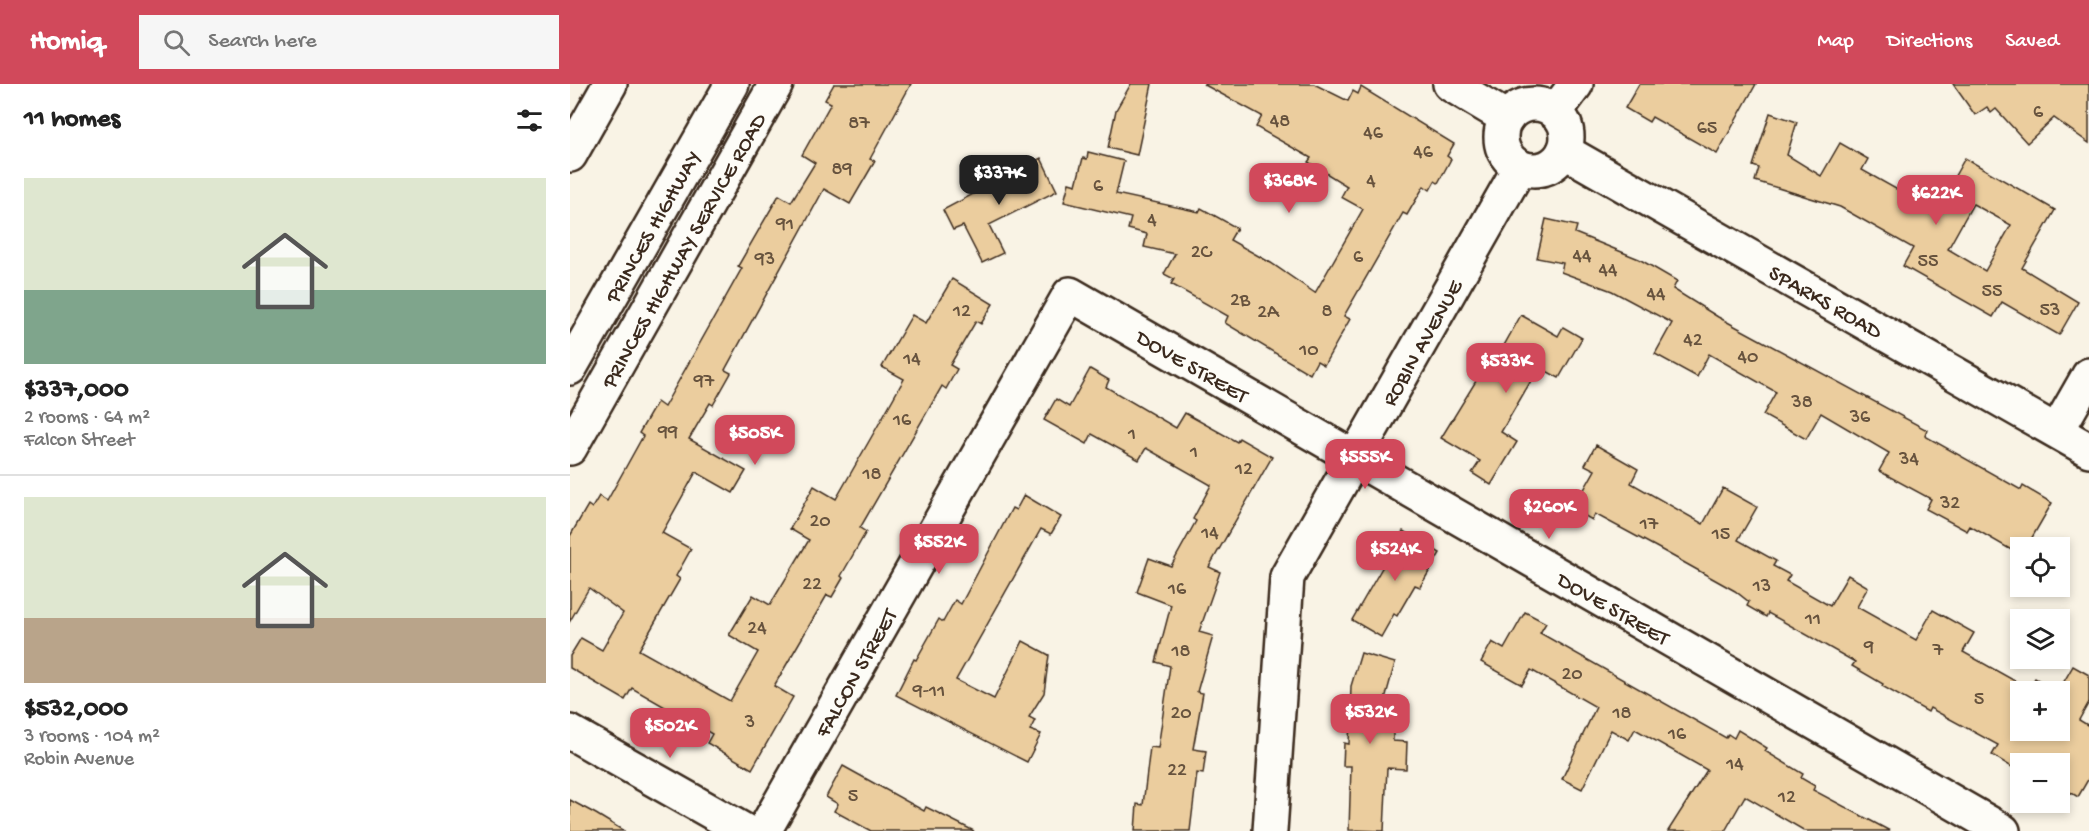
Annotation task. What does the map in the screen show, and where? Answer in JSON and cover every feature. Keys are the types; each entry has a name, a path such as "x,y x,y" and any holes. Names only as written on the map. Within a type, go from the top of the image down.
{"main road":[{"path":"570,155 610,84"},
{"name":"PRINCES HIGHWAY","path":"570,368 732,84"},
{"name":"PRINCES HIGHWAY SERVICE ROAD","path":"570,448 776,84"},
{"path":"1450,84 1507,118"},
{"path":"1555,112 1576,84"},
{"path":"1524,106 1546,106 1555,112 1566,130 1564,151 1550,166 1530,170 1520,167 1506,155 1502,146 1502,127 1507,118 1524,106"},
{"name":"SPARKS ROAD","path":"1564,151 2089,450"},
{"name":"ROBIN AVENUE","path":"1270,831 1287,577 1520,167"},
{"name":"DOVE STREET","path":"1070,294 2003,831"},
{"name":"FALCON STREET","path":"764,831 1070,294"},
{"path":"2057,431 2089,375"},
{"path":"570,732 745,831"}],"building":[{"path":"834,84 911,84 870,159 875,161 850,204 824,189 725,370 731,373 713,405 710,403 689,439 746,471 733,493 696,472 662,533 691,549 676,576 680,579 639,650 730,701 758,652 729,635 753,595 770,605 809,540 790,529 814,486 836,499 904,379 882,367 912,315 926,323 952,279 993,304 981,324 976,321 950,365 957,369 946,389 942,386 860,528 866,532 841,576 843,578 832,597 827,595 774,686 793,697 752,769 707,743 712,734 632,688 625,700 570,668 570,656 581,638 602,650 623,613 589,588 570,621 570,536 588,505 592,508 599,496 607,501 643,436 639,433 657,402 664,407 742,268 738,266 779,195 791,202 815,163 802,155 831,103 825,100"},
{"path":"1131,84 1152,84 1137,155 1108,148 1116,110"},
{"path":"1203,84 1314,84 1348,101 1353,91 1358,94 1361,87 1454,144 1447,156 1451,159 1438,183 1435,181 1430,190 1424,186 1407,215 1403,213 1344,316 1350,319 1324,365 1317,361 1310,374 1225,323 1228,316 1171,284 1174,279 1164,274 1175,254 1144,247 1147,234 1128,229 1131,218 1064,202 1069,183 1076,185 1083,158 1087,159 1088,152 1124,161 1116,194 1199,212 1201,208 1237,228 1230,240 1271,263 1315,293 1363,209 1341,197 1347,186 1308,162 1311,158 1256,127 1262,116"},
{"path":"1639,84 1756,84 1717,154 1652,117 1649,122 1625,108"},
{"path":"1953,84 2089,84 2089,143 2054,118 2027,143 1996,109 1991,113 1987,107 1975,115"},
{"path":"1770,113 1797,122 1787,155 1821,176 1840,143 1868,159 1862,170 1935,211 1965,158 2055,210 2022,268 2078,302 2059,335 2002,302 1993,317 1903,266 1913,248 1840,207 1755,181 1759,168 1753,166","holes":["1973,204 2011,225 1985,271 1948,249"]},
{"path":"1041,158 1057,191 989,225 1003,253 982,263 963,226 953,230 943,210"},
{"path":"1546,219 1577,226 1575,233 1639,259 1677,281 1673,289 1718,317 1927,430 1925,436 2021,490 2023,486 2052,503 2032,537 2010,537 2010,549 1970,526 1967,531 1926,509 1931,499 1879,471 1889,453 1821,413 1806,439 1763,415 1776,392 1709,354 1697,377 1655,354 1672,323 1612,291 1561,272 1563,263 1537,258"},
{"path":"1521,315 1558,336 1563,327 1582,338 1559,378 1539,367 1501,432 1517,442 1491,485 1472,473 1480,461 1441,438 1479,376 1483,379 1493,365"},
{"path":"1090,369 1109,380 1106,387 1176,428 1185,413 1237,442 1239,438 1272,457 1209,567 1220,572 1199,632 1213,636 1197,692 1203,693 1193,749 1206,751 1203,774 1197,773 1190,831 1135,831 1137,804 1143,805 1150,747 1158,748 1170,666 1156,662 1171,605 1137,592 1149,558 1171,566 1196,521 1193,519 1211,485 1146,448 1139,460 1092,434 1087,444 1044,420 1056,399 1069,407"},
{"path":"1596,445 1638,469 1631,483 1703,524 1723,488 1757,507 1738,540 1776,561 1773,566 1790,575 1786,581 1830,606 1848,575 1868,587 1857,607 1916,640 1933,610 1974,633 1963,652 2015,681 2010,681 2010,741 2070,741 2070,681 2064,681 2073,666 2089,675 2089,702 2079,720 2089,726 2089,778 2078,797 2070,792 2070,753 2010,753 2010,766 1992,755 1998,745 1930,708 1928,712 1882,686 1883,684 1852,666 1855,662 1768,613 1766,617 1747,606 1749,602 1735,591 1658,548 1595,514 1592,520 1573,509 1595,470 1585,465"},
{"path":"1024,495 1061,517 1051,534 1041,529 956,680 994,699 1023,641 1049,655 1044,693 1029,717 1035,720 1030,730 1041,734 1027,762 896,695 914,659 916,660 939,619 943,622 955,600 961,604 1012,508 1016,510"},
{"path":"1403,531 1440,553 1420,587 1415,585 1397,616 1394,614 1381,637 1352,620 1383,566 1379,563 1390,544 1394,546"},
{"path":"1525,612 1546,623 1540,633 1726,738 1728,734 1734,738 1738,730 1767,748 1765,751 1803,774 1801,778 1815,786 1813,790 1890,831 1805,831 1745,796 1725,831 1668,831 1707,770 1635,729 1629,740 1611,730 1582,789 1562,779 1596,707 1531,670 1522,685 1481,662 1492,642 1504,649"},
{"path":"1361,653 1395,663 1377,728 1393,729 1393,741 1407,742 1406,769 1387,768 1384,831 1349,830 1351,766 1343,766 1344,743 1349,744 1351,686"},
{"path":"843,766 924,811 926,807 974,831 871,831 834,811 838,804 826,797"},
{"path":"570,800 596,814 624,831 570,831"}]}
